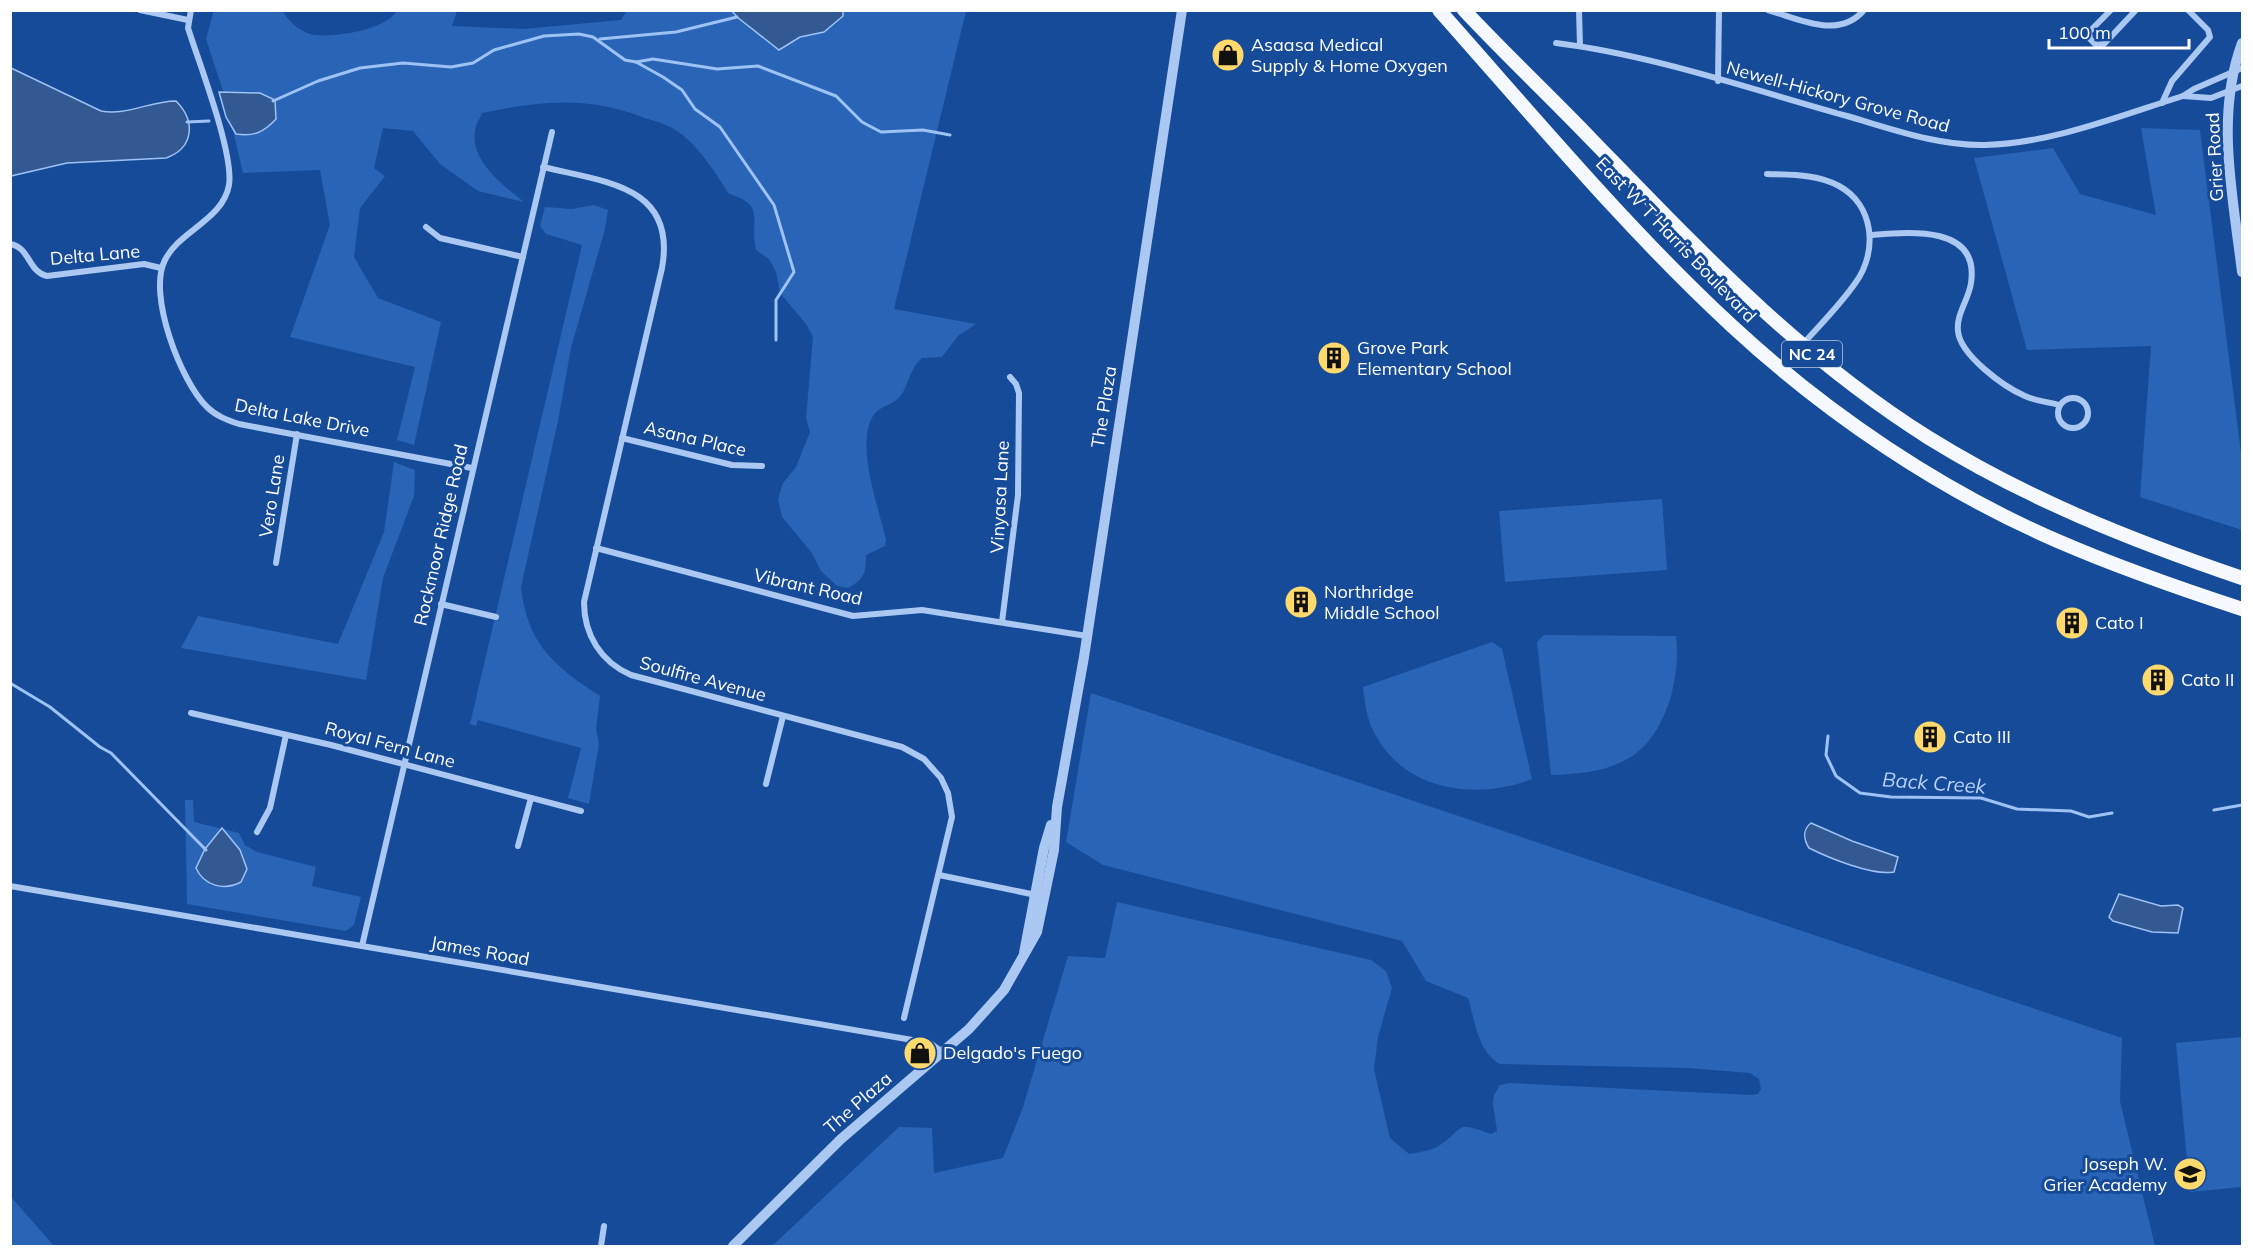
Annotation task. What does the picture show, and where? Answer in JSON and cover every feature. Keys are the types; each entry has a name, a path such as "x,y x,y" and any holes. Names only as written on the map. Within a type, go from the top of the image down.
{"main road":[{"name":"East W T Harris Boulevard","path":"1439,10 1627,219 1703,299 1768,357 1859,428 1979,502 2058,542 2146,577 2242,609"},
{"name":"East W T Harris Boulevard","path":"1464,10 1716,268 1802,346 1898,417 2014,486 2106,528 2242,578"}],"street":[{"path":"140,10 188,20"},
{"path":"161,268 172,250 223,201 229,187 222,140 188,28 190,10"},
{"name":"The Plaza","path":"734,1246 841,1139 969,1029 993,1004 1033,942 1046,898 1054,850 1057,807 1087,636 1182,10"},
{"path":"1579,10 1580,46"},
{"path":"1718,81 1719,10"},
{"path":"1768,10 1833,27 1853,21 1864,10"},
{"path":"2111,10 2089,32 2090,39 2096,45 2103,44 2136,10"},
{"path":"2162,103 2172,81 2210,37 2208,30 2188,10"},
{"name":"Newell-Hickory Grove Road","path":"1556,43 1580,46 1926,138 1962,144 2001,143 2049,136 2183,96 2237,70"},
{"name":"Grier Road","path":"2242,43 2237,70 2229,93 2229,162 2242,272"},
{"name":"Newell-Hickory Grove Road","path":"2183,96 2207,98 2229,93 2242,86"},
{"name":"Rockmoor Ridge Road","path":"362,946 552,132"},
{"name":"Soulfire Avenue","path":"543,167 631,190 650,205 661,226 664,242 662,268 596,548 584,610 593,643 609,662 639,678 902,747 930,765 945,785 951,809 951,826 904,1018"},
{"path":"1767,174 1806,176 1838,186 1862,208 1870,235 1866,261 1856,282 1802,346"},
{"path":"426,227 440,238 523,257"},
{"path":"1870,235 1937,234 1958,245 1968,257 1972,272 1970,291 1958,321 1960,339 1966,350 1985,369 2025,397 2060,405 2073,398 2082,402 2087,410 2083,424 2074,428 2061,423 2058,414 2060,405"},
{"name":"Delta Lane","path":"10,244 21,248 35,271 47,276 144,264 161,268"},
{"name":"Delta Lake Drive","path":"161,268 159,283 166,323 188,379 206,406 226,420 472,468"},
{"name":"Vinyasa Lane","path":"1002,622 1018,495 1019,393 1010,377"},
{"name":"Vero Lane","path":"276,563 297,434"},
{"name":"Asana Place","path":"622,438 732,465 762,466"},
{"name":"Vibrant Road","path":"596,548 853,616 922,610 1087,636"},
{"path":"441,604 496,617"},
{"name":"Royal Fern Lane","path":"191,713 404,764 581,811"},
{"path":"766,783 783,716"},
{"path":"257,832 270,808 286,735"},
{"path":"518,846 531,798"},
{"name":"The Plaza","path":"1024,956 1025,939 1037,895 1044,848 1057,807"},
{"path":"939,875 1037,895"},
{"name":"James Road","path":"10,886 930,1043 942,1052"},
{"path":"601,1246 604,1226"}],"shaded area":[{"path":"214,10 283,11 288,19 301,30 315,35 360,31 383,23 397,10 457,11 452,26 523,29 621,20 627,10 966,11 894,309 976,324 958,336 942,357 922,358 915,366 899,398 873,416 868,428 867,460 886,540 885,546 866,555 865,571 861,579 848,588 837,586 821,571 812,553 782,517 778,499 783,483 796,467 810,432 806,418 813,337 806,324 780,293 776,272 769,259 756,250 752,209 741,198 729,194 689,141 665,125 621,110 582,103 543,103 482,113 475,129 478,152 490,172 524,202 478,191 440,164 413,131 383,128 374,168 385,176 360,208 354,257 378,298 441,322 414,445 397,440 415,367 290,337 330,225 320,170 243,173 225,97 206,39"},
{"path":"732,11 843,11 843,16 824,32 800,37 779,50"},
{"path":"11,68 101,111 120,112 176,101 187,117 189,133 187,141 175,154 166,158 67,163 11,176"},
{"path":"219,92 260,93 275,100 276,119 258,132 248,135 236,134 226,117"},
{"path":"2141,128 2200,130 2242,461 2242,530 2140,497 2151,346 2027,350 1974,158 2053,148 2080,194 2156,215"},
{"path":"594,205 608,210 605,229 571,348 558,421 521,587 524,607 530,624 546,652 570,675 600,696 596,729 599,744 589,804 568,798 581,748 478,720 476,726 470,724 582,245 546,234 540,226 545,207 572,209"},
{"path":"394,462 415,470 414,496 383,578 366,680 181,648 198,616 338,644 384,532"},
{"path":"1662,499 1667,570 1505,582 1499,511"},
{"path":"1544,635 1676,636 1676,667 1670,700 1656,731 1635,754 1605,768 1584,773 1551,775 1537,642"},
{"path":"1492,642 1502,649 1532,779 1489,789 1445,786 1425,780 1406,769 1389,755 1376,736 1370,724 1363,687"},
{"path":"1091,693 2122,1038 2120,1101 2155,1246 772,1246 899,1127 932,1128 934,1173 1003,1158 1023,1107 1068,956 1105,958 1117,902 1371,960 1386,971 1392,988 1378,1037 1374,1069 1390,1138 1409,1154 1437,1147 1461,1128 1471,1127 1491,1134 1497,1131 1494,1095 1500,1085 1510,1083 1751,1095 1758,1094 1761,1089 1759,1079 1750,1073 1687,1068 1500,1064 1493,1059 1482,1044 1468,998 1426,981 1402,941 1103,865 1066,842"},
{"path":"185,800 193,800 194,822 239,833 245,845 257,852 316,867 312,886 361,897 354,925 346,931 187,904"},
{"path":"1811,823 1852,841 1898,857 1894,872 1885,873 1863,869 1809,848 1805,835"},
{"path":"222,828 240,850 247,869 241,882 235,885 221,886 209,883 196,868 205,849"},
{"path":"2119,894 2161,906 2178,905 2183,908 2178,933 2152,932 2113,921 2109,917"},
{"path":"2242,1037 2242,1187 2190,1192 2176,1043"},
{"path":"11,1197 54,1246 11,1246"}],"waterway":[{"path":"600,39 676,32 737,17"},
{"path":"273,101 318,81 360,68 403,63 451,67 473,63 494,50 544,36 579,34 593,37 625,60 636,62 682,90 695,109 720,127 774,205 794,272 776,300 776,340"},
{"path":"636,62 653,59 717,69 758,66 836,96 862,122 881,132 923,130 950,135"},
{"path":"187,122 209,121"},
{"path":"10,683 50,707 100,747 111,753 206,850"},
{"name":"Back Creek","path":"1828,736 1826,755 1836,776 1860,793 1891,797 1981,798 2017,809 2071,811 2089,817 2112,813"},
{"name":"Back Creek","path":"2214,810 2242,805"}],"place":[{"name":"Asaasa Medical Supply & Home Oxygen","path":"1228,55"},
{"name":"Grove Park Elementary School","path":"1334,358"},
{"name":"Northridge Middle School","path":"1301,602"},
{"name":"Cato I","path":"2072,623"},
{"name":"Cato II","path":"2158,680"},
{"name":"Cato III","path":"1930,737"},
{"name":"Delgado's Fuego","path":"920,1053"},
{"name":"Joseph W. Grier Academy","path":"2190,1174"}]}
